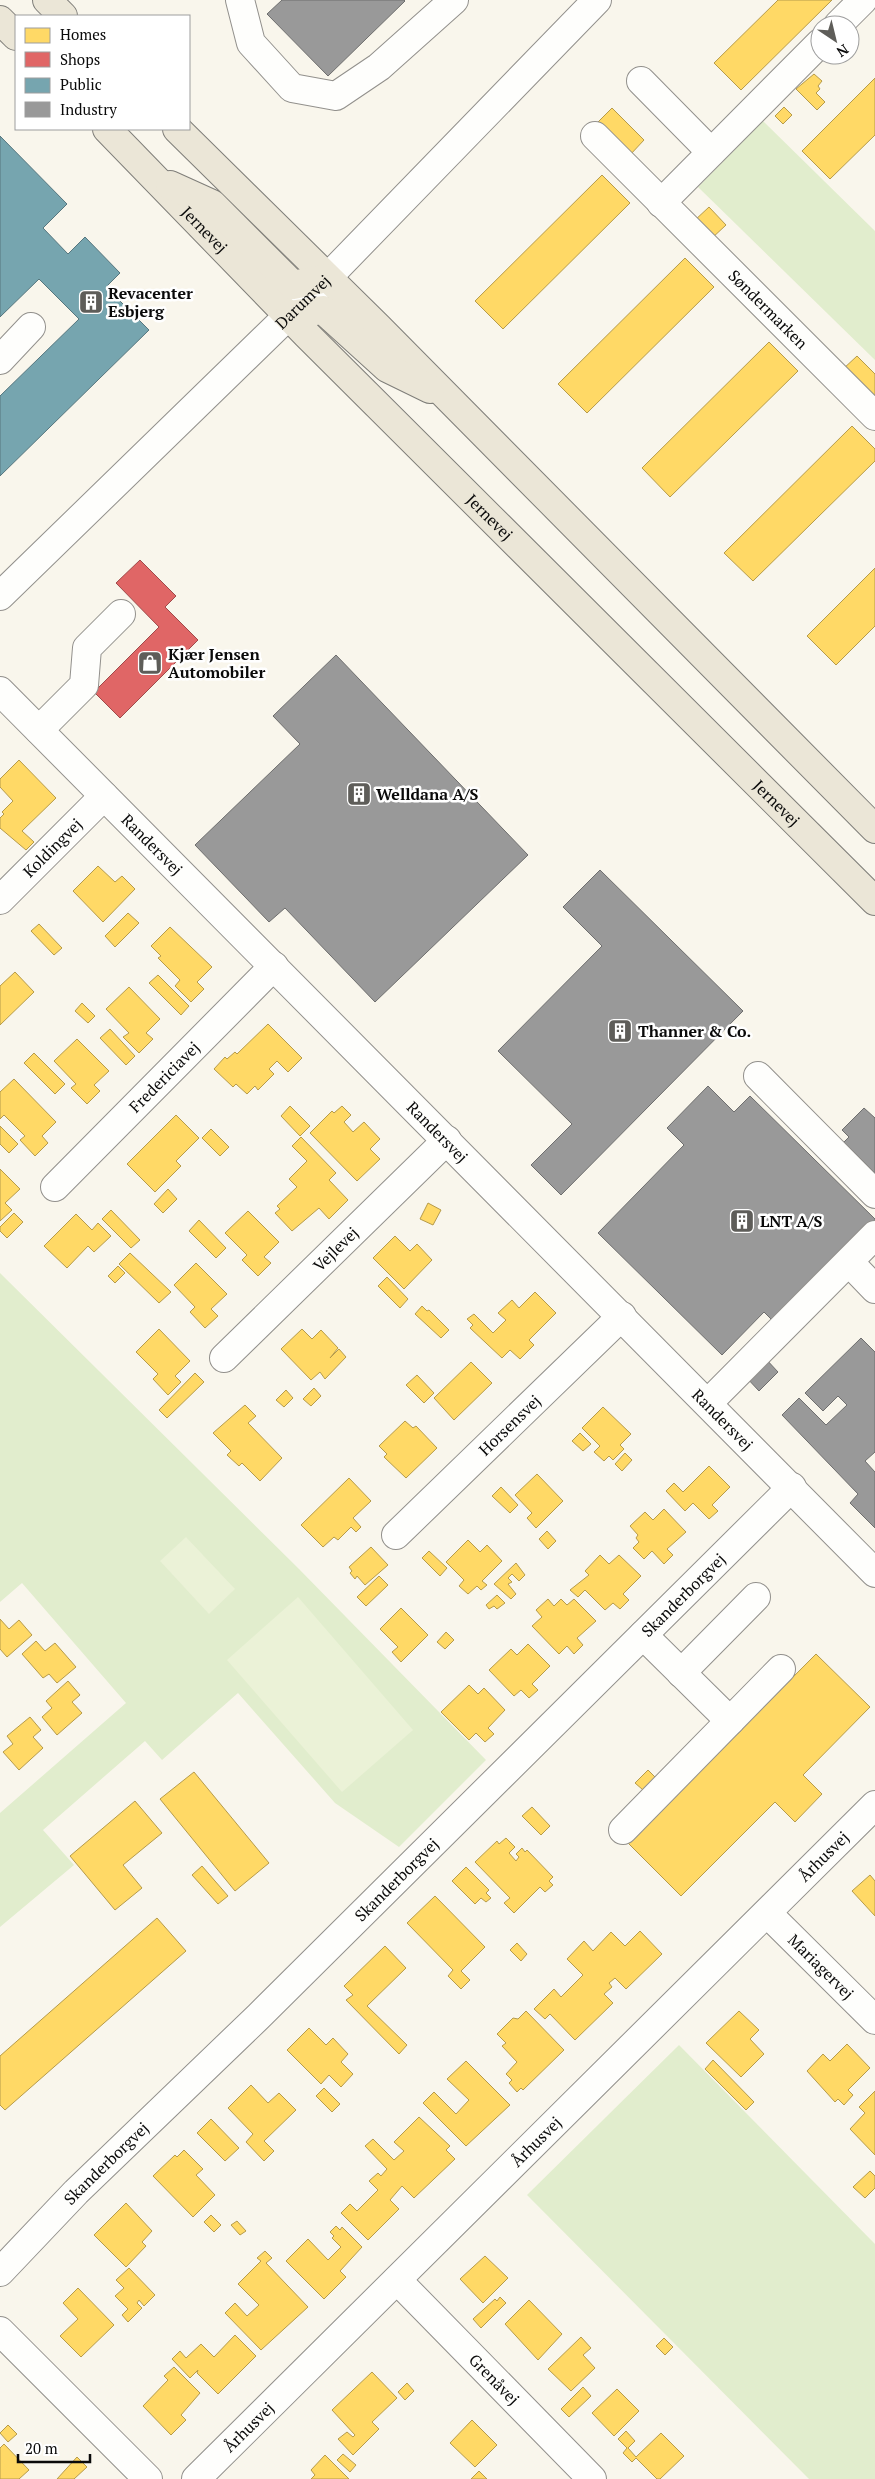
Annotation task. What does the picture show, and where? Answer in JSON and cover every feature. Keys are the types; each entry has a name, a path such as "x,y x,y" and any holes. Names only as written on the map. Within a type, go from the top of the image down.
{"main road":[{"path":"47,0 63,15"},
{"path":"0,20 15,35"},
{"name":"Jernevej","path":"108,130 289,316 875,901"},
{"path":"178,130 448,398 875,829"},
{"path":"155,178 212,204 293,285 327,278"},
{"path":"289,316 323,310 386,368 448,398"}],"street":[{"path":"240,0 251,43 292,88 336,96 379,67 454,0"},
{"name":"Darumvej","path":"0,596 289,316 598,0"},
{"path":"848,15 863,0"},
{"path":"661,202 810,53"},
{"path":"641,82 711,152"},
{"name":"Søndermarken","path":"595,136 875,416"},
{"path":"0,360 31,327"},
{"path":"39,730 84,685 86,648 121,614"},
{"name":"Randersvej","path":"0,691 875,1572"},
{"name":"Koldingvej","path":"0,900 104,796"},
{"name":"Fredericiavej","path":"55,1188 274,966"},
{"path":"758,1076 875,1194"},
{"name":"Vejlevej","path":"224,1358 447,1140"},
{"path":"708,1403 875,1235"},
{"path":"849,1262 875,1289"},
{"name":"Horsensvej","path":"396,1535 622,1316"},
{"name":"Skanderborgvej","path":"0,2272 76,2192 260,2016 792,1487"},
{"path":"681,1673 756,1596"},
{"path":"642,1635 730,1721"},
{"path":"623,1830 781,1668"},
{"name":"Århusvej","path":"196,2479 875,1805"},
{"name":"Mariagervej","path":"767,1913 875,2020"},
{"name":"Grenåvej","path":"397,2280 592,2479"},
{"path":"0,2331 148,2479"}],"green space":[{"path":"763,121 875,231 875,360 698,187"},
{"path":"0,1273 299,1569 486,1760 399,1847 335,1803 238,1693 162,1760 145,1741 43,1830 74,1865 0,1927 0,1813 126,1703 22,1583 0,1602"},
{"path":"186,1537 235,1589 209,1614 160,1561"},
{"path":"298,1597 413,1730 342,1792 227,1660"},
{"path":"679,2045 875,2244 875,2479 809,2479 527,2195"}],"building: Homes":[{"path":"778,0 832,0 817,15 810,15 810,22 741,90 714,63"},
{"path":"814,74 822,81 818,86 820,89 816,93 825,102 817,110 796,89"},
{"path":"875,78 875,135 830,179 802,151"},
{"path":"784,107 792,115 783,124 775,116"},
{"path":"612,108 644,140 630,155 597,123"},
{"path":"602,175 630,203 503,329 475,301"},
{"path":"709,207 726,225 711,239 694,221"},
{"path":"685,258 714,287 587,413 558,384"},
{"path":"769,342 798,371 670,497 642,468"},
{"path":"857,356 875,374 875,403 842,370"},
{"path":"852,426 875,449 875,461 753,581 724,553"},
{"path":"875,568 875,626 836,665 807,636"},
{"path":"19,760 56,798 22,831 34,842 26,850 0,828 0,818 4,814 2,812 13,801 0,787 0,779"},
{"path":"98,866 115,882 122,876 135,889 103,922 73,891"},
{"path":"128,913 139,923 115,947 105,936"},
{"path":"39,924 62,948 54,955 31,931"},
{"path":"170,927 212,967 197,982 204,989 191,1002 175,986 180,980 158,958 161,956 151,946"},
{"path":"15,972 34,992 0,1025 0,986"},
{"path":"158,975 189,1006 181,1015 149,983"},
{"path":"129,987 160,1019 146,1033 153,1039 139,1053 123,1037 129,1033 106,1009"},
{"path":"82,1003 95,1016 88,1023 75,1011"},
{"path":"268,1024 302,1058 288,1072 277,1061 269,1069 274,1074 258,1090 255,1086 247,1094 236,1084 233,1087 214,1069 225,1057 227,1059 235,1052 237,1054"},
{"path":"110,1029 135,1056 126,1065 100,1038"},
{"path":"77,1039 109,1071 94,1085 100,1091 87,1104 71,1088 76,1084 54,1061"},
{"path":"34,1053 65,1084 55,1094 24,1063"},
{"path":"14,1079 56,1122 42,1136 48,1143 35,1156 20,1140 25,1136 4,1115 0,1119 0,1092"},
{"path":"290,1106 310,1126 300,1136 281,1116"},
{"path":"342,1106 351,1115 344,1122 353,1132 364,1122 380,1139 370,1149 380,1159 357,1181 310,1133 332,1111 334,1113"},
{"path":"176,1115 199,1138 176,1161 181,1166 155,1192 127,1164"},
{"path":"0,1126 18,1144 9,1153 0,1144"},
{"path":"211,1129 229,1147 220,1156 202,1138"},
{"path":"301,1137 336,1173 329,1180 348,1200 329,1219 319,1208 292,1231 275,1213 280,1209 277,1206 297,1187 289,1179 307,1161 292,1146"},
{"path":"0,1169 20,1189 5,1203 12,1210 0,1221"},
{"path":"168,1189 177,1199 163,1213 154,1204"},
{"path":"428,1203 441,1210 433,1225 420,1219"},
{"path":"111,1210 140,1240 131,1248 102,1219"},
{"path":"248,1211 279,1242 264,1257 271,1263 258,1276 242,1260 247,1255 225,1233"},
{"path":"14,1213 23,1222 7,1238 0,1231 0,1227"},
{"path":"76,1214 92,1230 98,1223 111,1236 94,1252 88,1246 67,1268 44,1246"},
{"path":"199,1220 226,1248 216,1258 189,1231"},
{"path":"395,1236 410,1251 417,1244 432,1260 404,1289 373,1258"},
{"path":"130,1253 171,1292 159,1303 119,1264"},
{"path":"196,1263 227,1294 211,1309 218,1316 205,1328 190,1312 195,1307 174,1285"},
{"path":"118,1266 125,1273 115,1283 108,1276"},
{"path":"387,1277 408,1299 400,1308 378,1286"},
{"path":"535,1292 556,1313 529,1340 534,1345 520,1359 510,1350 502,1358 470,1328 473,1325 467,1319 474,1314 493,1333 506,1320 498,1313 512,1300 519,1308"},
{"path":"422,1306 427,1311 429,1310 449,1330 441,1338 415,1314"},
{"path":"159,1329 190,1361 175,1376 181,1382 168,1395 153,1379 158,1374 136,1352"},
{"path":"302,1329 312,1339 321,1330 338,1348 330,1358 339,1349 346,1357 325,1379 320,1372 311,1380 281,1349"},
{"path":"471,1362 492,1383 454,1420 434,1398"},
{"path":"195,1373 204,1382 167,1418 159,1410"},
{"path":"417,1375 434,1393 424,1403 406,1385"},
{"path":"314,1388 321,1396 311,1406 303,1399"},
{"path":"286,1390 293,1398 284,1407 276,1400"},
{"path":"245,1405 256,1416 248,1423 282,1458 260,1481 242,1463 239,1466 227,1455 231,1451 213,1433"},
{"path":"603,1407 631,1434 620,1445 624,1449 613,1460 609,1456 604,1461 594,1452 600,1446 582,1428"},
{"path":"405,1421 413,1428 416,1426 437,1448 406,1478 384,1457 387,1454 379,1446"},
{"path":"580,1433 591,1444 583,1451 572,1441"},
{"path":"625,1453 632,1460 622,1471 615,1464"},
{"path":"709,1466 730,1487 712,1505 718,1511 709,1519 693,1503 685,1511 666,1491 674,1483 683,1492"},
{"path":"537,1474 563,1501 536,1528 527,1518 532,1513 515,1495"},
{"path":"349,1478 371,1501 353,1518 361,1527 356,1532 351,1527 338,1540 334,1537 323,1547 301,1525"},
{"path":"501,1487 518,1505 510,1513 492,1496"},
{"path":"664,1509 686,1532 667,1549 673,1555 664,1564 652,1551 644,1559 633,1548 639,1542 636,1538 638,1535 630,1526 645,1512 653,1520"},
{"path":"547,1531 556,1541 548,1549 539,1539"},
{"path":"468,1540 480,1552 487,1545 502,1561 482,1581 487,1585 481,1590 477,1586 468,1594 459,1586 464,1580 446,1562"},
{"path":"371,1547 388,1565 365,1585 357,1576 355,1579 350,1573 352,1571 349,1567"},
{"path":"429,1551 447,1568 440,1576 422,1558"},
{"path":"600,1555 609,1564 619,1555 641,1576 623,1594 629,1600 620,1609 613,1603 605,1610 585,1590 578,1597 570,1590 589,1575 585,1571"},
{"path":"516,1563 525,1575 519,1581 512,1574 508,1578 512,1582 508,1584 516,1594 511,1599 494,1584"},
{"path":"379,1576 388,1585 366,1606 357,1597"},
{"path":"497,1595 505,1603 497,1609 494,1606 489,1609 486,1605"},
{"path":"548,1599 554,1606 561,1599 567,1605 574,1599 596,1621 577,1638 583,1645 574,1654 567,1646 559,1654 532,1626 542,1617 536,1610"},
{"path":"401,1608 428,1635 401,1662 392,1652 398,1647 380,1629"},
{"path":"0,1619 9,1629 19,1620 32,1635 7,1657 0,1649"},
{"path":"446,1632 454,1640 445,1649 437,1642"},
{"path":"36,1641 45,1651 55,1643 76,1667 57,1683 49,1674 43,1678 22,1654"},
{"path":"528,1644 550,1666 532,1684 538,1690 529,1698 521,1690 514,1696 489,1670 511,1649 517,1655"},
{"path":"816,1654 870,1707 803,1775 822,1794 795,1822 775,1802 681,1896 628,1843"},
{"path":"68,1681 80,1695 72,1702 82,1713 57,1735 42,1717 52,1708 46,1701"},
{"path":"469,1685 478,1694 484,1688 505,1710 488,1728 494,1734 485,1742 476,1733 469,1740 441,1712"},
{"path":"30,1717 41,1730 33,1737 43,1748 19,1770 3,1752 13,1744 7,1736"},
{"path":"648,1770 662,1784 650,1796 635,1783"},
{"path":"194,1772 269,1863 235,1891 160,1799"},
{"path":"135,1801 162,1833 123,1865 142,1888 115,1910 70,1856"},
{"path":"532,1807 550,1826 541,1835 522,1816"},
{"path":"506,1838 515,1847 509,1853 516,1861 519,1857 516,1854 522,1848 525,1852 527,1850 553,1877 549,1881 553,1885 545,1892 540,1887 514,1913 504,1903 510,1898 475,1862 497,1841 499,1844"},
{"path":"202,1866 228,1896 218,1904 192,1875"},
{"path":"466,1867 489,1890 486,1893 491,1898 486,1902 481,1898 475,1904 452,1881"},
{"path":"870,1875 875,1881 875,1916 852,1891"},
{"path":"435,1896 485,1947 461,1971 470,1980 461,1989 448,1976 453,1970 407,1923"},
{"path":"157,1918 186,1951 5,2110 0,2105 0,2056"},
{"path":"640,1931 662,1954 626,1989 615,1978 609,1983 612,1987 604,1994 613,2003 575,2040 550,2014 545,2019 534,2009 554,1989 561,1997 583,1975 567,1959 584,1941 593,1951 611,1932 625,1946"},
{"path":"517,1943 527,1954 521,1961 510,1950"},
{"path":"385,1946 406,1968 367,2006 407,2045 399,2054 346,2000 353,1995 344,1986"},
{"path":"526,2011 564,2050 523,2090 521,2088 517,2092 509,2083 512,2080 506,2074 517,2062 502,2046 506,2043 497,2034 513,2018 518,2019"},
{"path":"739,2011 759,2030 750,2039 764,2054 741,2077 706,2043"},
{"path":"309,2028 326,2045 333,2038 348,2054 341,2062 353,2074 341,2087 329,2075 321,2084 287,2050"},
{"path":"847,2044 870,2068 848,2090 853,2095 844,2105 838,2099 835,2102 807,2071 823,2054 830,2061"},
{"path":"713,2060 754,2102 746,2110 705,2069"},
{"path":"466,2061 510,2105 466,2146 423,2103 434,2092 456,2114 469,2100 447,2079"},
{"path":"251,2085 268,2103 279,2093 296,2110 264,2141 274,2151 264,2161 246,2142 253,2134 228,2108"},
{"path":"324,2088 340,2104 332,2112 316,2096"},
{"path":"875,2091 875,2155 850,2129 865,2113 859,2107"},
{"path":"419,2117 450,2146 446,2150 455,2159 414,2198 402,2186 390,2200 399,2209 368,2240 341,2213 350,2204 357,2211 378,2190 369,2181 378,2173 381,2176 387,2169 365,2146 373,2139 394,2160 404,2151 394,2142"},
{"path":"211,2119 239,2148 225,2161 197,2133"},
{"path":"184,2150 203,2169 196,2175 215,2195 193,2217 153,2176 175,2155 177,2157"},
{"path":"870,2171 875,2176 875,2188 865,2198 853,2187"},
{"path":"126,2203 152,2231 142,2242 146,2246 126,2267 94,2235"},
{"path":"211,2215 221,2225 214,2232 204,2222"},
{"path":"237,2221 246,2231 240,2235 231,2225"},
{"path":"336,2226 340,2230 342,2227 362,2247 340,2271 346,2277 324,2299 286,2261 308,2239 328,2260 341,2247 332,2238 334,2236 330,2232"},
{"path":"265,2251 272,2258 266,2263 308,2307 261,2350 225,2313 235,2303 247,2316 259,2305 238,2284 261,2261 257,2258"},
{"path":"485,2256 508,2278 483,2303 460,2279"},
{"path":"129,2268 155,2295 144,2306 139,2300 137,2303 142,2308 128,2322 122,2315 128,2309 115,2296 124,2288 116,2280"},
{"path":"78,2288 114,2325 81,2357 60,2336 78,2319 63,2303"},
{"path":"500,2297 506,2303 481,2328 473,2319 495,2299 497,2301"},
{"path":"529,2300 562,2334 538,2360 505,2324"},
{"path":"235,2335 256,2356 218,2394 197,2373 198,2370 190,2378 172,2359 180,2351 186,2358 201,2344 214,2357"},
{"path":"581,2337 591,2348 583,2355 595,2368 571,2391 548,2369"},
{"path":"664,2338 673,2347 665,2355 656,2346"},
{"path":"174,2367 200,2393 181,2415 186,2420 171,2435 143,2406 168,2380 164,2376"},
{"path":"372,2372 397,2398 372,2422 379,2429 353,2455 338,2439 347,2432 353,2437 355,2435 332,2410"},
{"path":"407,2383 414,2391 405,2400 398,2392"},
{"path":"583,2387 591,2396 569,2417 561,2409"},
{"path":"617,2389 639,2411 614,2436 592,2413"},
{"path":"472,2420 497,2445 475,2467 450,2443"},
{"path":"8,2425 17,2434 8,2442 0,2433"},
{"path":"626,2431 635,2441 628,2448 636,2457 661,2433 684,2456 660,2479 657,2479 636,2458 632,2462 623,2453 627,2448 618,2439"},
{"path":"4,2444 29,2470 19,2479 0,2479 0,2448"},
{"path":"343,2454 356,2465 350,2472 337,2460"},
{"path":"325,2455 349,2479 311,2479 315,2475 311,2470"},
{"path":"77,2457 87,2467 74,2479 57,2479"},
{"path":"479,2471 487,2479 471,2479"}],"building: Shops":[{"path":"140,560 176,596 165,607 198,640 120,718 94,692 159,627 116,583"}],"building: Public":[{"name":"Revacenter Esbjerg","path":"0,136 67,204 43,228 68,254 85,237 120,273 106,287 149,330 0,476 0,396 79,319 39,279 0,317"}],"building: Industry":[{"path":"282,0 405,1 328,76 267,14"},
{"name":"Welldana A/S","path":"336,655 528,855 375,1002 285,908 269,922 195,845 300,744 273,716"},
{"name":"Thanner & Co.","path":"600,870 743,1011 561,1195 531,1165 572,1124 498,1051 602,946 563,907"},
{"name":"LNT A/S","path":"708,1086 734,1112 750,1096 875,1219 875,1223 775,1323 764,1312 722,1355 598,1233 684,1145 667,1128"},
{"path":"864,1108 875,1118 875,1173 844,1142 849,1137 842,1130"},
{"path":"861,1338 875,1352 875,1452 865,1461 875,1472 875,1528 850,1503 858,1494 782,1415 799,1398 826,1425 847,1405 838,1396 823,1411 805,1393"},
{"path":"765,1358 778,1372 759,1391 746,1377"}],"place":[{"name":"Revacenter Esbjerg","path":"91,302"},
{"name":"Kjær Jensen Automobiler","path":"150,663"},
{"name":"Welldana A/S","path":"359,794"},
{"name":"Thanner & Co.","path":"620,1031"},
{"name":"LNT A/S","path":"742,1221"}]}
